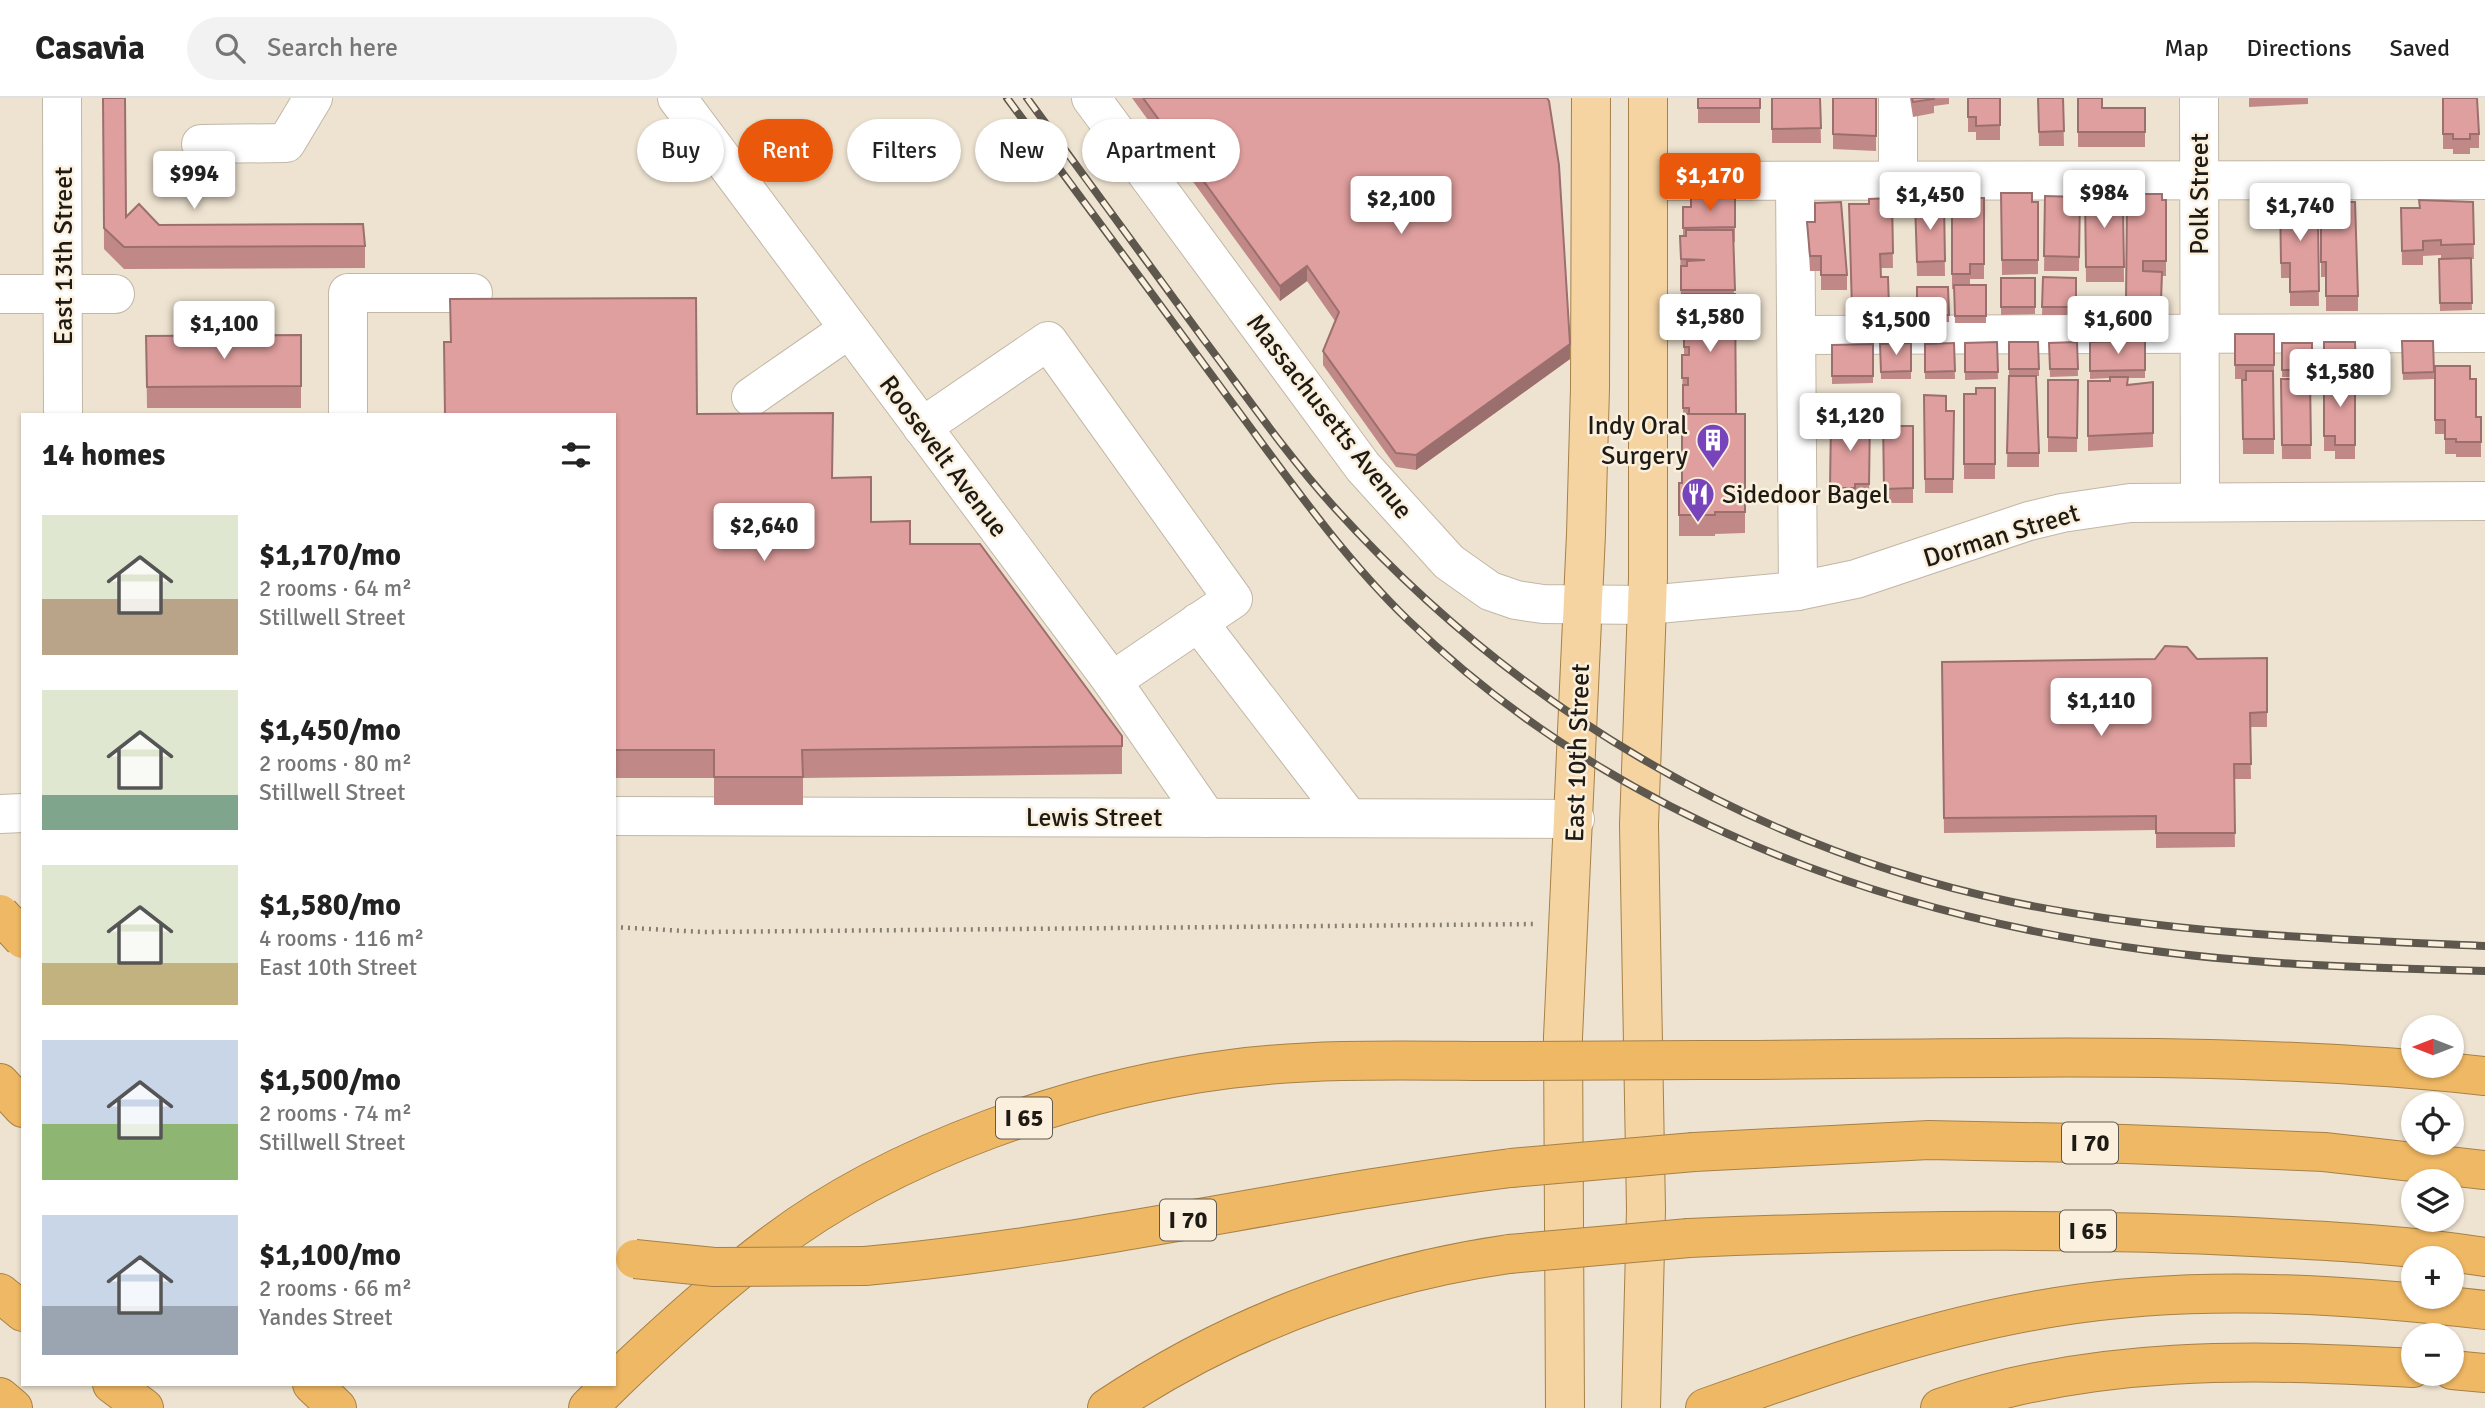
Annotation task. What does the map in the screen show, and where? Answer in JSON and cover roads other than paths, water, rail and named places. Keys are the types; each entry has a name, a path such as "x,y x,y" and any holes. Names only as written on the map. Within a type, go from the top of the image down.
{"highway":[{"path":"0,914 21,937"},
{"name":"I 65","path":"616,1380 668,1330 771,1244 848,1196 976,1134 1059,1106 1143,1083 1232,1069 1343,1061 2153,1059 2368,1066 2485,1076"},
{"path":"0,1083 21,1106"},
{"name":"I 70","path":"625,1257 713,1267 865,1266 973,1256 1422,1180 1511,1168 1694,1152 1929,1140 2324,1152 2485,1170"},
{"name":"I 65","path":"1107,1408 1183,1363 1320,1298 1391,1276 1509,1254 1689,1238 1874,1231 2111,1231 2380,1245 2485,1257"},
{"path":"0,1293 21,1310"},
{"path":"1718,1403 1842,1360 1951,1329 2004,1316 2092,1302 2249,1293 2325,1295 2485,1310"},
{"path":"1940,1408 2028,1383 2157,1364 2239,1362 2401,1368"},
{"path":"2464,1371 2485,1373"},
{"path":"115,1386 144,1408"},
{"name":"I 65","path":"587,1408 610,1386"},
{"path":"0,1397 13,1408"}],"main road":[{"name":"East 10th Street","path":"1565,1408 1563,1037 1590,388 1591,98"},
{"path":"1641,1408 1646,1209 1639,825 1647,605 1648,98"}],"street":[{"name":"East 13th Street","path":"62,98 63,413"},
{"path":"201,144 286,143 313,98"},
{"name":"Roosevelt Avenue","path":"677,98 1112,681 1207,818"},
{"name":"Massachusetts Avenue","path":"1091,98 1363,467 1449,562 1490,591 1516,600 1647,605"},
{"path":"1898,98 1898,181"},
{"name":"Polk Street","path":"2199,98 2200,501"},
{"path":"1648,181 2485,180"},
{"path":"1795,181 1798,592"},
{"path":"348,413 348,293 473,292"},
{"path":"0,294 115,294"},
{"path":"751,397 849,329"},
{"path":"1797,335 2485,333"},
{"path":"922,427 1048,341 1233,599 1112,681"},
{"name":"Dorman Street","path":"1647,605 1798,592 1856,579 2004,528 2062,513 2155,501 2485,501"},
{"path":"1198,622 1349,818"},
{"path":"0,814 21,814"},
{"name":"Lewis Street","path":"616,816 1574,819"}],"railway":[{"path":"1007,98 1293,485 1359,568 1408,620 1486,688 1569,748 1658,800 1750,844 1847,881 1945,910 2046,933 2189,955 2316,965 2485,971"},
{"path":"1027,98 1266,424 1334,507 1404,579 1479,645 1558,705 1642,758 1729,805 1820,845 1914,877 2012,902 2071,913 2189,928 2485,946"}],"place":[{"name":"Indy Oral Surgery","path":"1713,470"},
{"name":"Sidedoor Bagel","path":"1698,524"}]}
